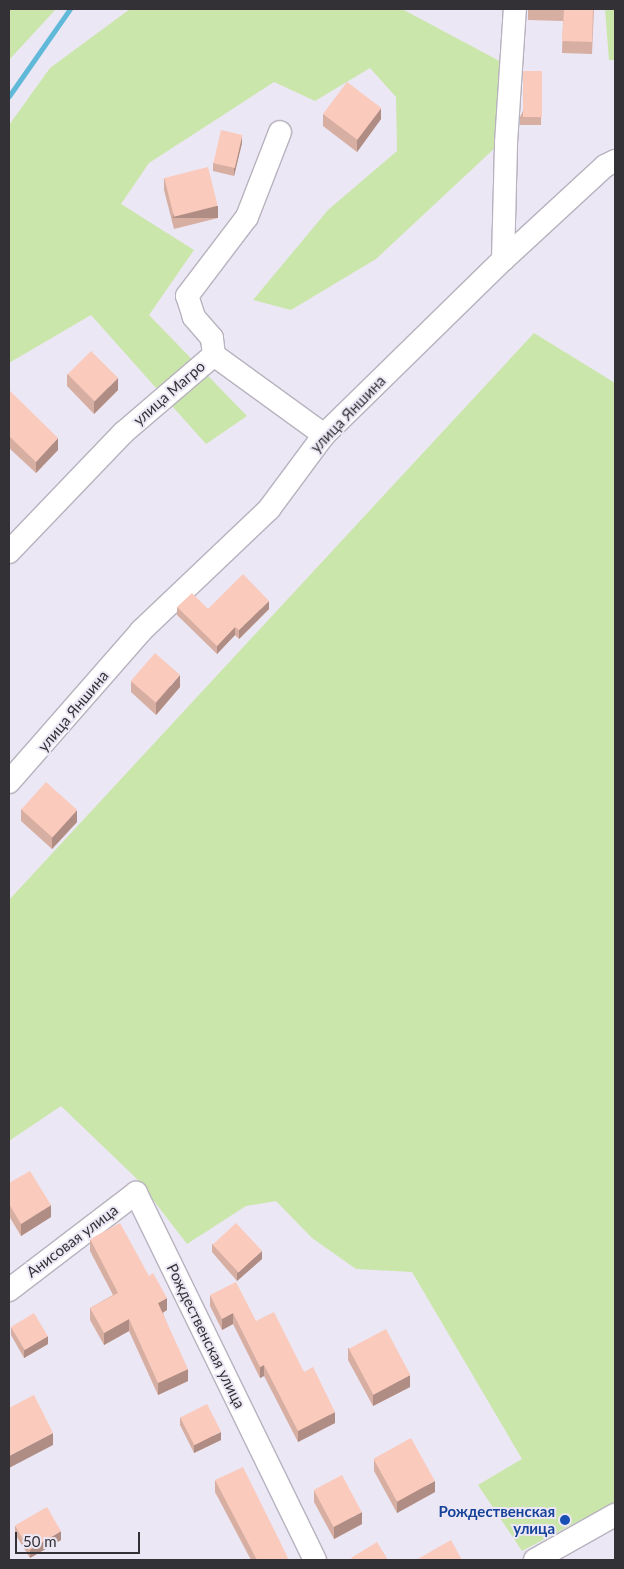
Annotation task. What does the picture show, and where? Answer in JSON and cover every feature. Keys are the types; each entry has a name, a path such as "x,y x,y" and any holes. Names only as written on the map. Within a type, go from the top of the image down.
{"street":[{"path":"503,260 506,144 515,9"},
{"name":"улица Магро","path":"9,552 123,433 214,355 212,338 194,317 187,296 247,217 280,132"},
{"name":"улица Яншина","path":"9,782 141,630 268,509 324,435 503,260 605,166 615,161"},
{"path":"214,355 324,435"},
{"name":"Анисовая улица","path":"9,1290 136,1193"},
{"name":"Рождественская улица","path":"136,1193 315,1560"},
{"path":"535,1560 613,1522"}],"green space":[{"path":"9,9 56,9 9,60"},
{"path":"130,9 402,9 507,65 497,146 376,259 291,310 253,300 328,210 397,151 396,97 370,68 315,101 274,82 149,163 121,204 194,250 149,315 247,416 206,444 91,315 9,363 9,125 50,68"},
{"path":"605,9 615,9 615,60 609,60"},
{"path":"534,333 615,383 615,1502 522,1551 478,1485 522,1459 412,1272 356,1269 312,1238 276,1201 246,1206 187,1244 137,1179 61,1106 9,1141 9,900"}],"building":[{"path":"538,9 593,9 592,42 562,41 564,10"},
{"path":"523,71 542,71 542,117 523,117"},
{"path":"347,82 381,108 357,140 323,114"},
{"path":"221,130 242,135 235,168 213,163"},
{"path":"208,167 218,206 174,217 164,178"},
{"path":"91,351 118,378 95,401 68,374"},
{"path":"9,390 58,438 36,462 9,436"},
{"path":"243,574 269,601 239,630 235,627 217,646 177,607 192,593 208,609"},
{"path":"155,653 180,675 156,703 131,681"},
{"path":"46,782 77,810 52,838 21,809"},
{"path":"30,1171 51,1205 21,1224 9,1204 9,1183"},
{"path":"120,1223 149,1276 153,1273 167,1298 158,1303 188,1369 158,1383 129,1319 104,1333 90,1308 118,1293 90,1239"},
{"path":"236,1223 262,1251 239,1273 213,1245"},
{"path":"236,1282 256,1321 274,1312 304,1372 313,1367 335,1412 298,1431 264,1365 260,1367 233,1313 222,1319 210,1295"},
{"path":"34,1313 48,1336 25,1350 11,1327"},
{"path":"386,1329 410,1375 373,1395 349,1349"},
{"path":"34,1395 53,1433 9,1456 9,1408"},
{"path":"207,1404 221,1432 194,1445 180,1418"},
{"path":"411,1438 435,1481 397,1502 373,1459"},
{"path":"243,1467 289,1560 257,1560 215,1480"},
{"path":"342,1475 362,1512 333,1527 314,1490"},
{"path":"47,1507 61,1531 29,1550 15,1526"},
{"path":"451,1540 462,1560 416,1560"},
{"path":"377,1542 388,1560 353,1560 351,1558"}],"waterway":[{"path":"9,96 70,9"}],"place":[{"name":"Рождественская улица","path":"565,1520"}]}
